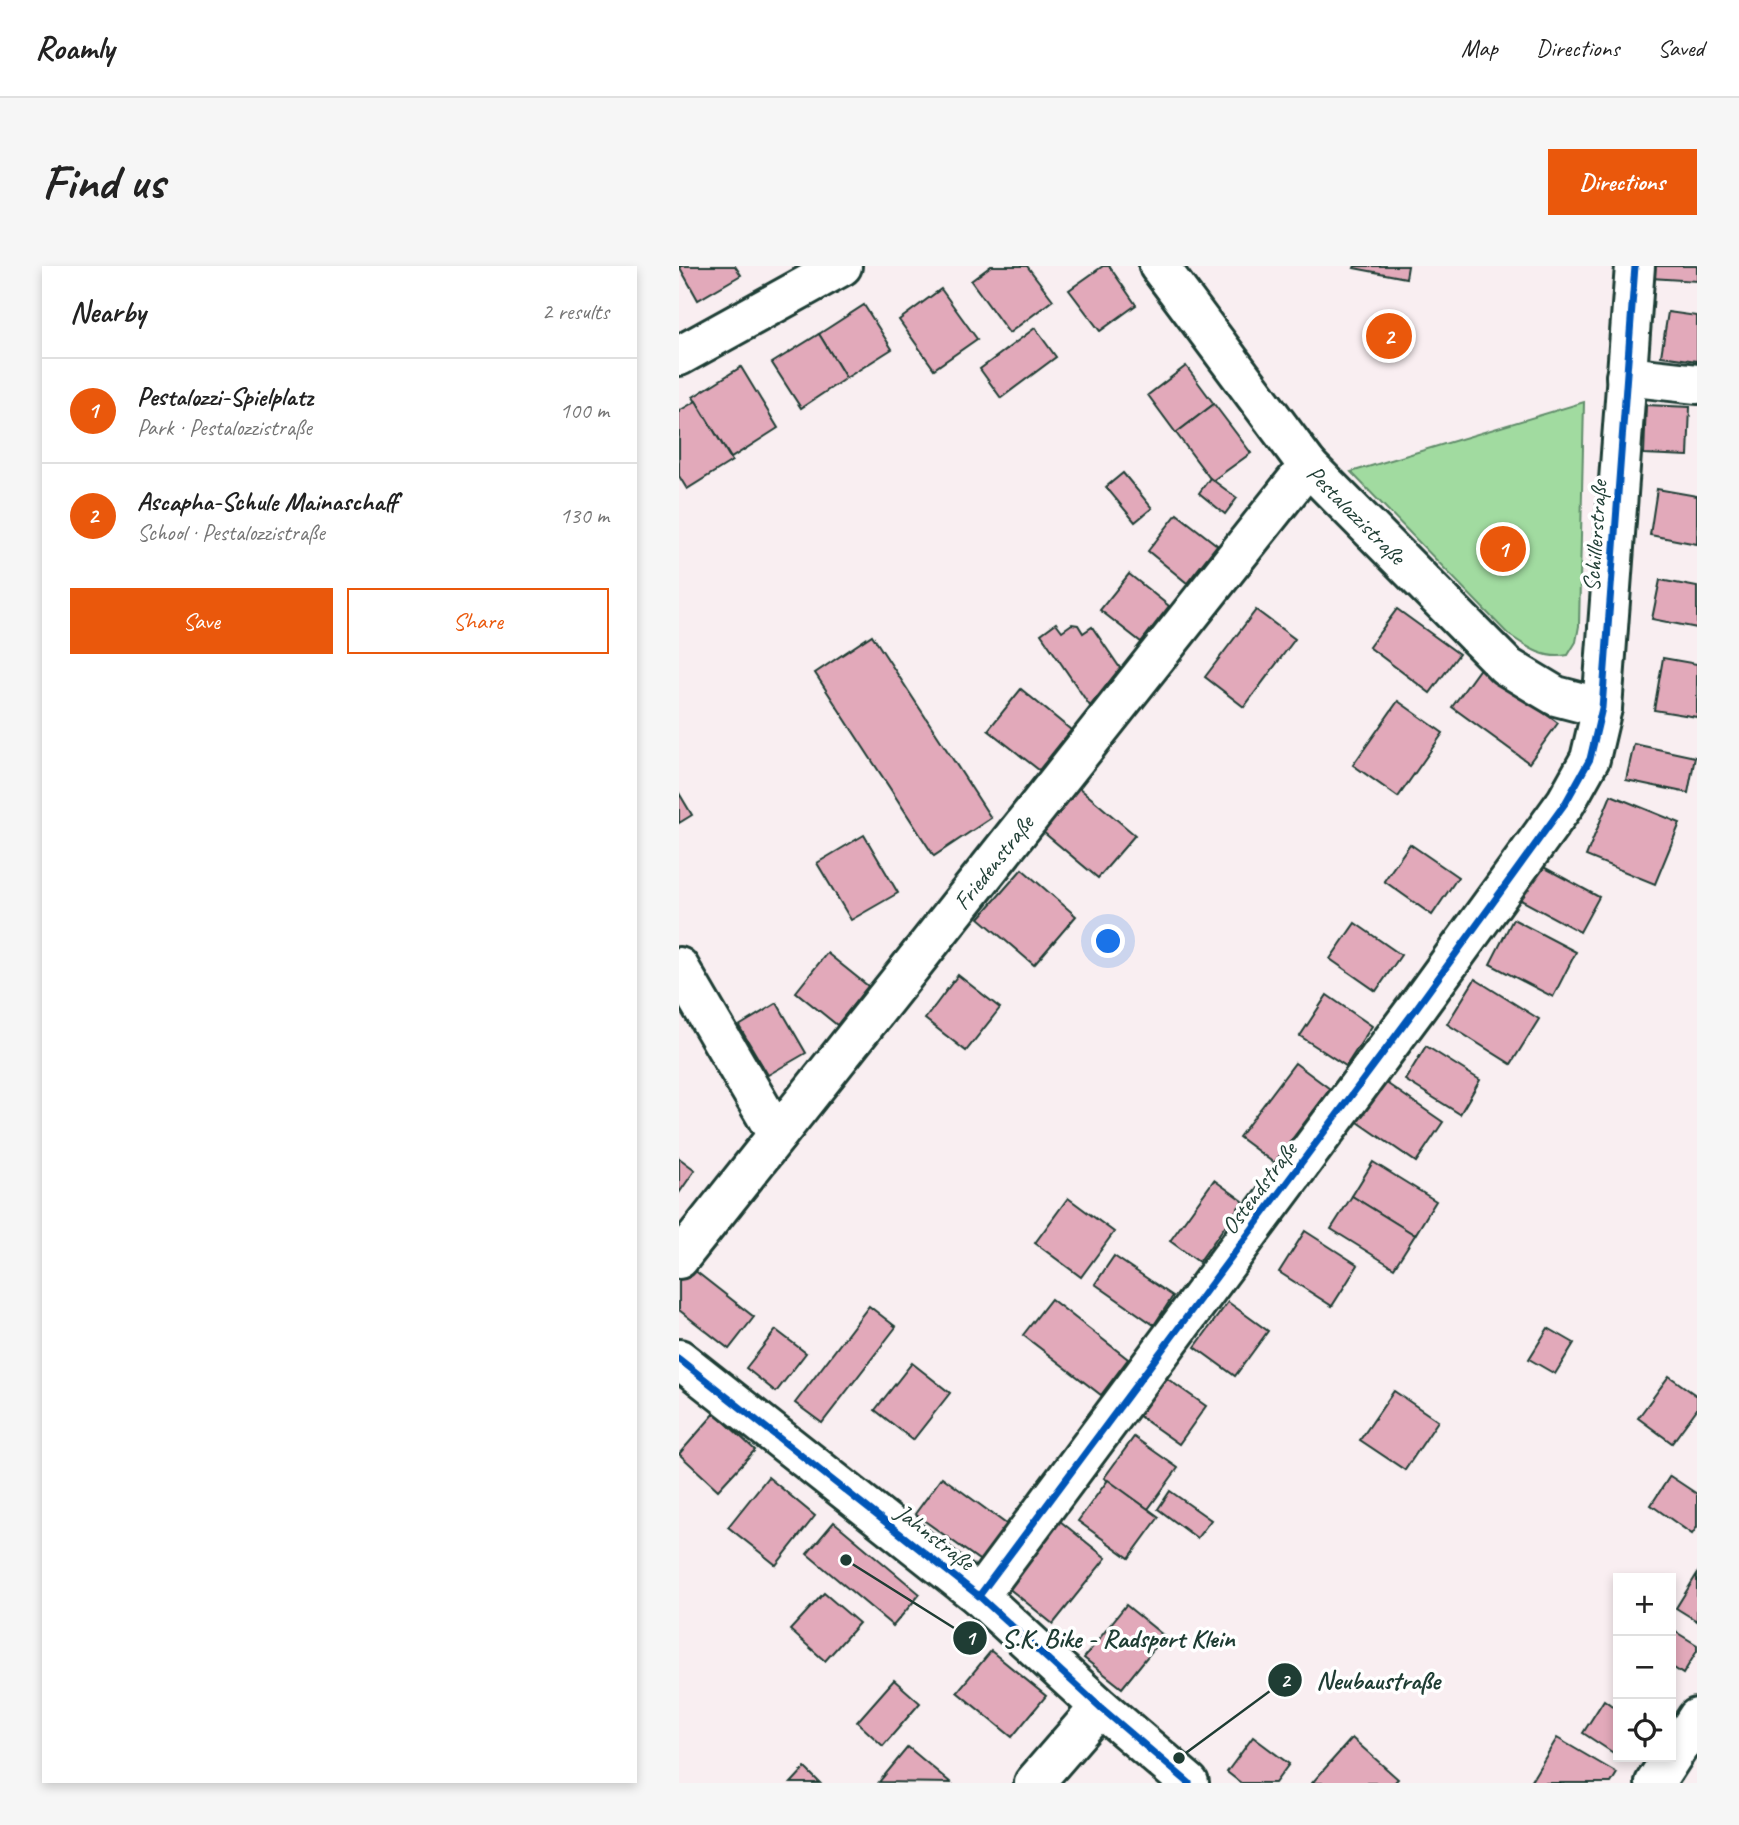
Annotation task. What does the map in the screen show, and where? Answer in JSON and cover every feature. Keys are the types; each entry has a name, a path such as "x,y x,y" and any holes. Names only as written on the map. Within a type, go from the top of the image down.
{"street":[{"path":"679,356 842,266"},
{"name":"Pestalozzistraße","path":"1159,266 1308,466 1506,666 1556,696 1602,708"},
{"name":"Schillerstraße","path":"1566,802 1590,759 1602,708 1635,266"},
{"path":"1626,376 1697,384"},
{"name":"Friedenstraße","path":"679,1259 1308,466"},
{"name":"Ostendstraße","path":"979,1596 1415,1010 1566,802"},
{"path":"679,967 777,1135"},
{"name":"Jahnstraße","path":"679,1359 979,1596 1189,1783"},
{"path":"1034,1783 1101,1707"},
{"path":"1655,1783 1697,1718"}],"green space":[{"path":"1584,402 1579,626 1576,642 1568,655 1551,656 1536,651 1508,634 1351,472"}],"building":[{"path":"679,266 735,266 741,275 698,300"},
{"path":"991,266 1027,266 1053,300 1009,333 971,281"},
{"path":"1103,266 1109,266 1136,305 1100,331 1069,290"},
{"path":"1408,266 1406,278 1354,268"},
{"path":"1652,266 1697,266 1697,281 1651,278"},
{"path":"941,289 977,339 934,369 899,320"},
{"path":"864,305 892,349 846,378 819,334"},
{"path":"1668,312 1697,316 1697,361 1661,356"},
{"path":"1035,328 1056,357 1001,398 980,369"},
{"path":"819,334 846,378 801,408 772,363"},
{"path":"1186,366 1214,404 1176,433 1148,395"},
{"path":"741,367 778,428 731,458 693,397"},
{"path":"696,401 732,461 687,489 679,476 679,411"},
{"path":"1214,404 1251,453 1212,481 1176,433"},
{"path":"1646,405 1690,407 1688,456 1644,454"},
{"path":"1123,473 1152,508 1135,522 1106,487"},
{"path":"1210,478 1237,498 1225,514 1199,493"},
{"path":"1657,489 1697,496 1697,544 1650,535"},
{"path":"1177,514 1217,545 1187,583 1148,551"},
{"path":"1129,574 1169,606 1141,642 1100,610"},
{"path":"1660,580 1697,587 1697,628 1652,619"},
{"path":"1397,609 1459,654 1430,693 1369,647"},
{"path":"1256,610 1295,639 1244,707 1205,677"},
{"path":"1056,623 1062,631 1072,624 1078,625 1083,633 1092,627 1120,668 1090,706 1041,634"},
{"path":"872,635 991,818 934,856 815,673"},
{"path":"1663,658 1697,664 1697,717 1654,710"},
{"path":"1481,667 1558,723 1529,763 1452,707"},
{"path":"1021,689 1071,730 1039,770 988,730"},
{"path":"1398,701 1443,733 1398,797 1353,765"},
{"path":"1634,744 1695,757 1688,793 1626,780"},
{"path":"1078,787 1135,835 1098,878 1042,831"},
{"path":"679,793 692,815 679,823"},
{"path":"1611,795 1680,823 1655,884 1586,856"},
{"path":"864,835 898,893 851,920 817,863"},
{"path":"1410,844 1458,877 1432,915 1384,881"},
{"path":"1536,863 1599,897 1580,932 1517,898"},
{"path":"1022,869 1076,916 1034,965 979,918"},
{"path":"1513,919 1576,952 1553,997 1490,964"},
{"path":"1355,923 1401,955 1376,991 1330,959"},
{"path":"827,953 868,986 837,1025 796,992"},
{"path":"958,975 1000,1008 966,1051 925,1019"},
{"path":"1475,979 1539,1019 1511,1064 1447,1024"},
{"path":"1327,995 1372,1026 1346,1066 1300,1036"},
{"path":"777,1003 806,1053 768,1075 739,1026"},
{"path":"1426,1046 1480,1080 1460,1114 1405,1080"},
{"path":"1295,1063 1330,1089 1274,1163 1239,1137"},
{"path":"1382,1080 1443,1122 1416,1162 1355,1120"},
{"path":"679,1158 695,1170 679,1193"},
{"path":"1373,1162 1436,1201 1415,1235 1352,1196"},
{"path":"1214,1180 1243,1201 1199,1262 1170,1241"},
{"path":"1352,1196 1415,1235 1394,1268 1331,1229"},
{"path":"1068,1198 1114,1232 1081,1277 1035,1243"},
{"path":"1305,1231 1358,1265 1332,1306 1279,1272"},
{"path":"1114,1256 1173,1296 1154,1325 1095,1284"},
{"path":"689,1266 754,1317 729,1349 679,1310 679,1280"},
{"path":"1051,1299 1128,1359 1101,1395 1023,1335"},
{"path":"1228,1302 1268,1331 1235,1376 1195,1347"},
{"path":"869,1306 896,1327 822,1423 795,1403"},
{"path":"1548,1328 1574,1343 1555,1374 1529,1359"},
{"path":"776,1330 806,1353 776,1392 746,1368"},
{"path":"912,1363 950,1393 913,1440 875,1410"},
{"path":"1162,1375 1206,1406 1179,1444 1135,1413"},
{"path":"1669,1376 1697,1396 1697,1409 1672,1443 1638,1418"},
{"path":"1394,1391 1438,1421 1405,1470 1360,1440"},
{"path":"715,1413 755,1450 718,1490 679,1454"},
{"path":"1134,1437 1178,1468 1148,1509 1104,1478"},
{"path":"1670,1476 1697,1494 1697,1527 1692,1534 1651,1505"},
{"path":"768,1477 815,1516 776,1565 728,1527"},
{"path":"942,1477 1009,1526 982,1562 915,1514"},
{"path":"1108,1480 1159,1517 1129,1558 1078,1521"},
{"path":"1170,1491 1211,1520 1197,1538 1158,1509"},
{"path":"1060,1521 1106,1558 1053,1624 1007,1587"},
{"path":"834,1522 920,1594 893,1626 807,1554"},
{"path":"1697,1574 1697,1621 1676,1608"},
{"path":"824,1593 859,1623 825,1661 790,1630"},
{"path":"1126,1605 1164,1636 1122,1688 1084,1658"},
{"path":"1676,1632 1697,1645 1697,1651 1683,1674 1676,1669"},
{"path":"991,1651 1046,1696 1012,1737 957,1692"},
{"path":"894,1680 920,1703 883,1746 857,1722"},
{"path":"1604,1700 1613,1706 1613,1753 1583,1733"},
{"path":"1253,1737 1289,1764 1275,1783 1241,1783 1227,1772"},
{"path":"1352,1738 1398,1779 1394,1783 1312,1783"},
{"path":"1557,1738 1617,1773 1611,1783 1530,1783"},
{"path":"908,1747 951,1783 879,1782"},
{"path":"805,1768 820,1783 791,1783"}],"cycle path":[{"path":"979,1596 1415,1010 1566,802 1590,759 1602,708 1635,266"},
{"path":"679,1359 979,1596 1100,1707 1189,1783"}],"place":[{"name":"Ascapha-Schule Mainaschaff","path":"1389,336"},
{"name":"Pestalozzi-Spielplatz","path":"1503,549"},
{"name":"S.K. Bike - Radsport Klein","path":"846,1560"},
{"name":"Neubaustraße","path":"1179,1758"}]}
